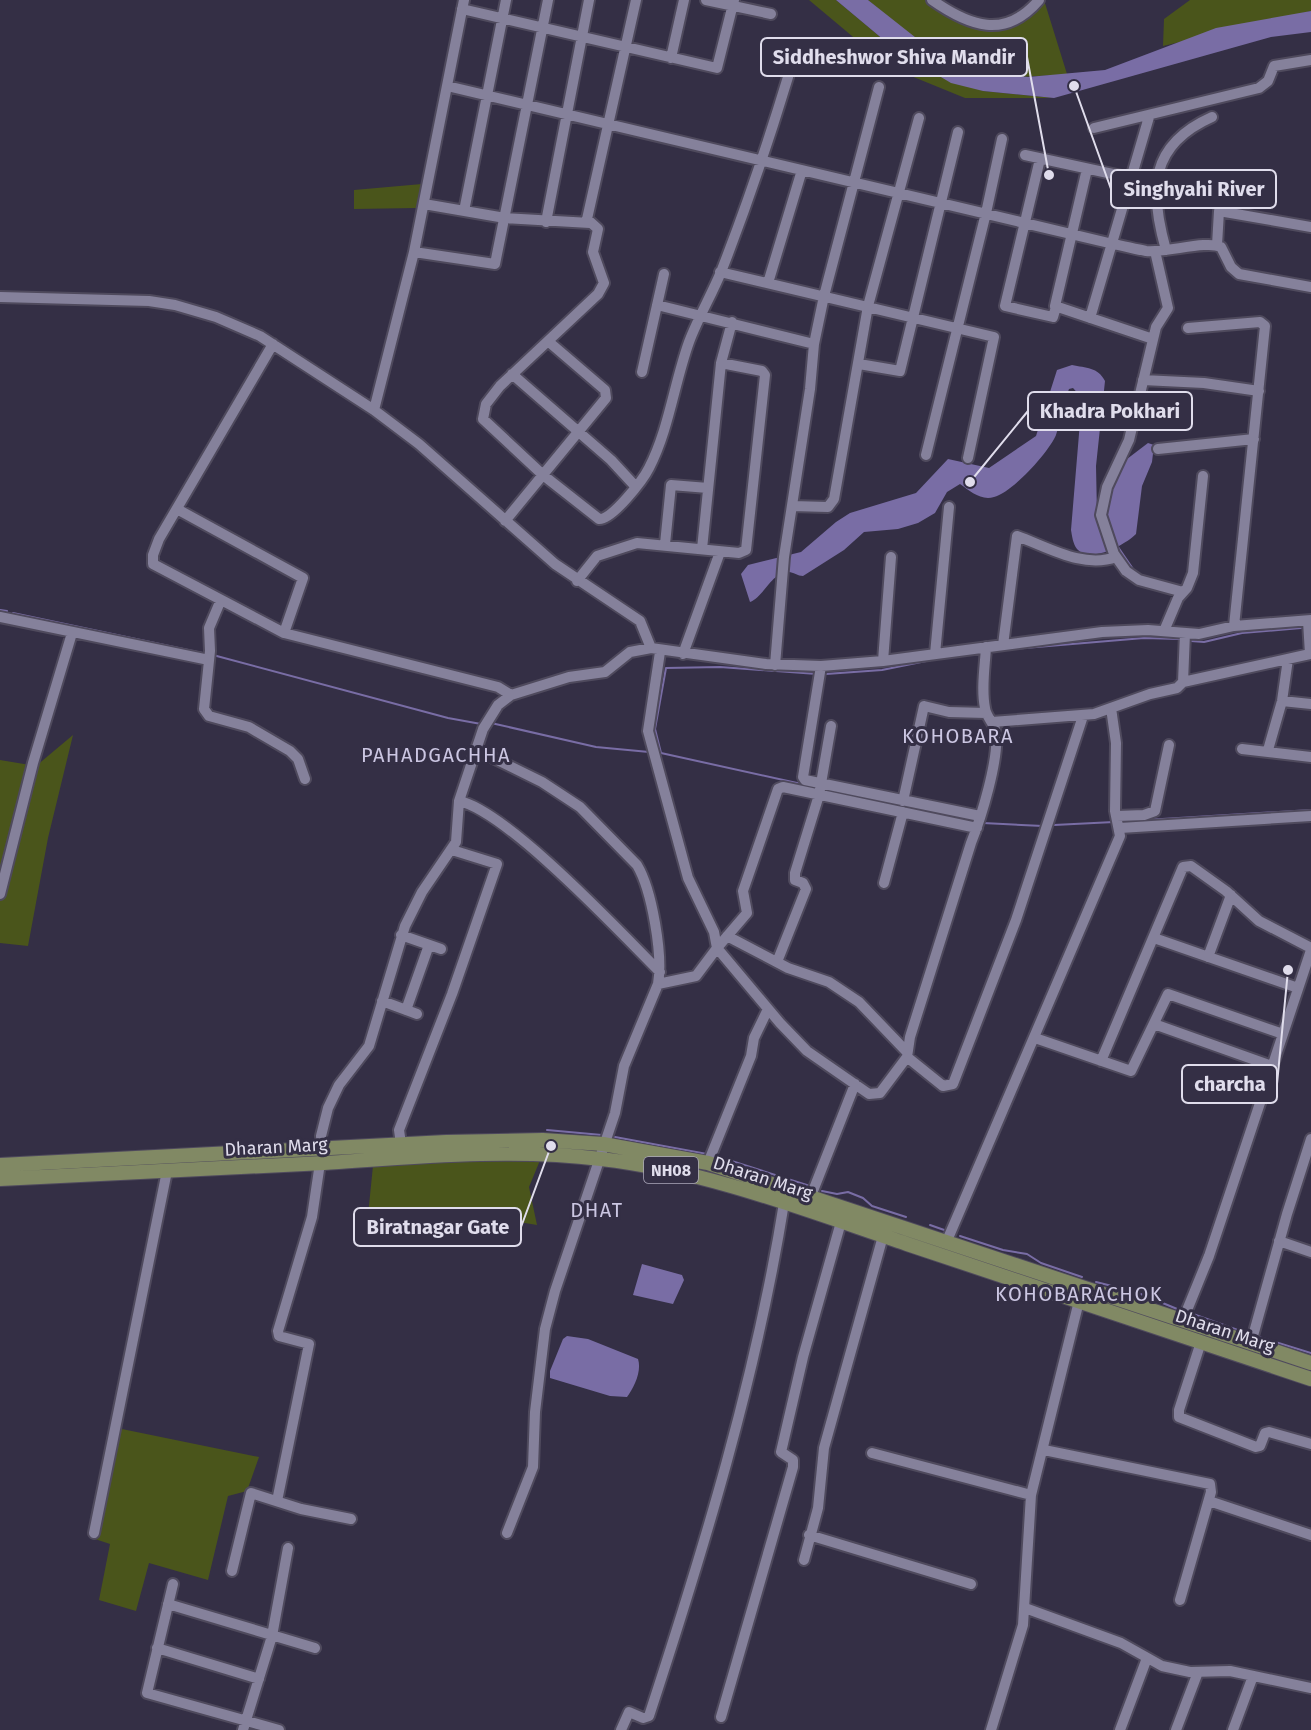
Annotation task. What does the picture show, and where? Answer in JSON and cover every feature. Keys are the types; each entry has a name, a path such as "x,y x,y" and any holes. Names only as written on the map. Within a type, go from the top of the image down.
{"main road":[{"name":"Dharan Marg","path":"0,1179 167,1171 321,1156 401,1144 543,1140 603,1144 708,1163 1082,1289 1184,1320 1311,1363"},
{"name":"Dharan Marg","path":"0,1165 321,1156 540,1155 599,1158 703,1177 1311,1379"}],"street":[{"path":"464,211 506,0"},
{"path":"414,252 495,264 548,0"},
{"path":"546,222 589,0"},
{"path":"636,0 588,219 598,229 593,252 595,264 602,272 604,284 598,294 549,342 512,374 486,404 483,418 543,475 599,519 607,518 636,487 648,469 658,446 689,342 720,273 762,160 788,77"},
{"path":"671,58 684,0"},
{"path":"706,0 733,3 771,15"},
{"path":"932,0 973,23 985,27 1019,18 1039,0"},
{"path":"374,410 414,252 463,4 502,18 718,68 733,3"},
{"path":"1094,128 1149,117 1259,88 1268,81 1274,66 1311,60"},
{"path":"447,86 1113,244 1160,250 1217,245 1221,247 1231,267 1239,274 1311,287"},
{"path":"775,665 784,556 814,344 824,296 856,182 879,87"},
{"path":"1090,318 1149,117"},
{"path":"1183,592 1139,580 1126,571 1115,555 1101,520 1102,508 1115,465 1129,440 1156,327 1167,308 1160,250 1156,184 1161,164 1169,146 1212,117"},
{"path":"792,506 807,508 832,504 868,306 919,118"},
{"path":"859,364 900,371 911,317 958,132"},
{"path":"926,455 1002,139"},
{"path":"1025,155 1131,178"},
{"path":"1040,159 1005,306 1053,317 1087,169"},
{"path":"768,283 802,170"},
{"path":"424,204 505,219 590,223"},
{"path":"1217,245 1219,211 1311,227"},
{"path":"720,273 994,337 968,458"},
{"path":"642,372 664,274"},
{"path":"0,297 127,299 175,305 216,317 273,344 374,410 455,475 577,581 640,621 655,650 648,730 688,878 714,933 717,948 807,1051 869,1094 880,1093 906,1054 977,828 996,745 996,732 984,701 986,647"},
{"path":"657,305 703,314 814,344"},
{"path":"1056,307 1153,339"},
{"path":"702,549 721,363 732,322"},
{"path":"1188,328 1263,323 1265,326 1233,627"},
{"path":"506,521 606,398 605,390 549,342"},
{"path":"273,344 159,539 153,555 153,564 220,602 284,633 498,687 512,694"},
{"path":"577,581 603,552 637,543 665,544 739,554 746,550 765,375 762,371 721,363"},
{"path":"512,374 631,479 636,487"},
{"path":"1143,380 1204,383 1259,391"},
{"path":"1158,449 1254,439"},
{"path":"1164,631 1193,573 1203,476"},
{"path":"665,544 671,485 708,488"},
{"path":"935,654 949,507"},
{"path":"177,509 303,578 284,633"},
{"path":"1003,645 1017,536 1082,561 1104,561 1115,555"},
{"path":"683,654 720,552"},
{"path":"883,661 891,557"},
{"path":"220,602 208,628 210,656 204,704 206,713 219,720 249,727 290,751 298,759 305,779"},
{"path":"0,617 72,633 210,656"},
{"path":"278,1501 309,1344 279,1336 278,1331 315,1208 321,1136 328,1108 339,1085 369,1046 401,935 422,892 456,842 459,801 490,716 498,705 512,694 569,677 605,672 630,652 655,650 775,665 821,666 883,661 1102,633 1164,631 1199,634 1233,627 1310,620 1310,654 1183,682 1177,688 1150,694 1083,716 989,718 924,706 903,801"},
{"path":"0,894 33,763 72,633"},
{"path":"1183,682 1185,633"},
{"path":"1268,750 1282,701 1288,659"},
{"path":"821,666 803,777 805,780 820,789 903,812 977,828"},
{"path":"1282,701 1311,704"},
{"path":"946,1243 1120,836 1117,816 1116,743 1111,708"},
{"path":"727,936 777,963 829,982 859,1002 906,1054 943,1086 953,1084 1016,920 1083,716"},
{"path":"777,963 806,890 803,883 795,880 795,873 820,789 831,726"},
{"path":"1117,816 1144,815 1155,811 1169,746"},
{"path":"1242,749 1268,750 1281,754 1311,757"},
{"path":"477,750 542,782 580,807 637,865 643,875 657,936 660,972 658,984 624,1066 615,1113 603,1144 545,1329 535,1412 533,1467 507,1533"},
{"path":"658,984 696,976 747,913 744,891 778,789 783,787 820,789 903,801 980,816"},
{"path":"459,801 469,803 485,813 526,844 660,972"},
{"path":"884,883 903,812"},
{"path":"1120,828 1311,816"},
{"path":"401,1144 399,1130 452,994 497,864 452,850"},
{"path":"1101,1061 1183,867 1191,866 1232,895 1259,921 1311,949 1209,1256 1184,1320"},
{"path":"1208,957 1232,895"},
{"path":"401,935 441,949"},
{"path":"1154,938 1298,988"},
{"path":"406,1010 429,945"},
{"path":"1035,1038 1133,1071 1168,994 1282,1034"},
{"path":"382,1001 417,1014"},
{"path":"708,1163 751,1056 754,1038 768,1009"},
{"path":"1154,1024 1272,1066"},
{"path":"811,1196 855,1084"},
{"path":"1251,1343 1279,1241 1311,1139"},
{"path":"94,1533 167,1171"},
{"path":"621,1730 629,1712 644,1718 649,1716 680,1620 743,1406 784,1203"},
{"path":"721,1717 793,1467 793,1461 780,1452 803,1357 841,1222"},
{"path":"804,1560 818,1508 824,1448 883,1236"},
{"path":"1279,1241 1311,1252"},
{"path":"991,1730 1023,1625 1031,1495 1044,1450 1054,1395 1082,1289"},
{"path":"1201,1342 1179,1410 1179,1418 1256,1447 1260,1446 1265,1433 1269,1432 1311,1444"},
{"path":"1044,1450 1209,1483 1212,1489 1180,1600"},
{"path":"872,1453 1031,1495"},
{"path":"232,1571 251,1492 301,1509 351,1519"},
{"path":"1209,1501 1311,1535"},
{"path":"809,1535 971,1584"},
{"path":"245,1725 272,1636 288,1548"},
{"path":"172,1584 147,1693 245,1725 279,1730"},
{"path":"168,1604 315,1648"},
{"path":"1025,1608 1120,1643 1162,1666 1198,1672 1230,1671 1311,1688"},
{"path":"157,1648 259,1678"},
{"path":"1120,1730 1147,1658"},
{"path":"1176,1730 1198,1672"},
{"path":"1233,1730 1253,1676"}],"green space":[{"path":"809,0 836,0 897,51 983,91 1054,98 965,98 889,67"},
{"path":"868,0 932,0 973,23 998,24 1039,0 1044,0 1067,74 998,76 960,67 918,42"},
{"path":"1190,0 1311,0 1311,11 1163,46 1164,19"},
{"path":"422,184 416,208 354,209 354,190"},
{"path":"73,735 48,838 28,946 0,943 0,760 36,766"},
{"path":"548,1141 529,1187 537,1225 501,1219 499,1237 367,1225 375,1146 399,1152"},
{"path":"117,1428 259,1457 247,1491 228,1496 208,1580 149,1563 136,1611 99,1600 110,1544 95,1539"}],"shaded area":[{"path":"836,0 868,0 939,56 975,72 1028,77 1105,70 1216,28 1311,11 1311,32 1271,37 1054,98 983,91 951,83 897,51"},
{"path":"1072,365 1095,371 1105,381 1096,466 1097,514 1106,514 1112,488 1127,459 1148,443 1154,445 1152,462 1142,486 1136,534 1131,538 1116,548 1090,555 1077,549 1073,540 1071,530 1082,398 1073,388 1069,389 1052,442 1029,471 1002,494 985,498 960,484 947,492 935,513 918,523 898,529 864,532 844,550 803,576 789,572 777,576 750,602 741,574 748,565 801,552 850,513 916,493 948,459 989,468 1036,436 1057,370"},
{"path":"642,1264 682,1275 684,1280 673,1304 633,1295"},
{"path":"567,1336 588,1339 638,1359 637,1379 627,1397 610,1396 550,1378 550,1371 563,1339"}],"waterway":[{"path":"1118,547 1133,569"},
{"path":"0,610 7,611"},
{"path":"13,613 207,654"},
{"path":"1191,641 1204,642 1242,633 1301,628"},
{"path":"1014,649 1144,638 1180,639"},
{"path":"213,655 448,718 481,724"},
{"path":"826,674 882,670 936,659"},
{"path":"806,785 661,753 655,729 666,668 720,667 817,674"},
{"path":"491,723 596,747 649,752"},
{"path":"823,789 975,822"},
{"path":"1146,820 1311,810"},
{"path":"1125,821 1134,821"},
{"path":"1054,825 1114,822"},
{"path":"983,823 1043,826"},
{"path":"547,1130 602,1135"},
{"path":"615,1137 707,1154"},
{"path":"716,1156 810,1186"},
{"path":"822,1191 837,1194 848,1192 863,1198 872,1206 906,1217"},
{"path":"930,1225 947,1231"},
{"path":"960,1236 1003,1250 1027,1254 1041,1263 1082,1277"},
{"path":"1096,1282 1136,1292 1182,1311"},
{"path":"1193,1314 1249,1334"},
{"path":"1256,1336 1311,1353"}],"place":[{"name":"Singhyahi River","path":"1074,86"},
{"name":"Siddheshwor Shiva Mandir","path":"1049,175"},
{"name":"Khadra Pokhari","path":"970,482"},
{"name":"charcha","path":"1288,970"},
{"name":"Biratnagar Gate","path":"551,1146"}],"district":[{"name":"KOHOBARA","path":"958,736"},
{"name":"PAHADGACHHA","path":"436,755"},
{"name":"DHAT","path":"597,1210"},
{"name":"KOHOBARACHOK","path":"1079,1294"}]}
